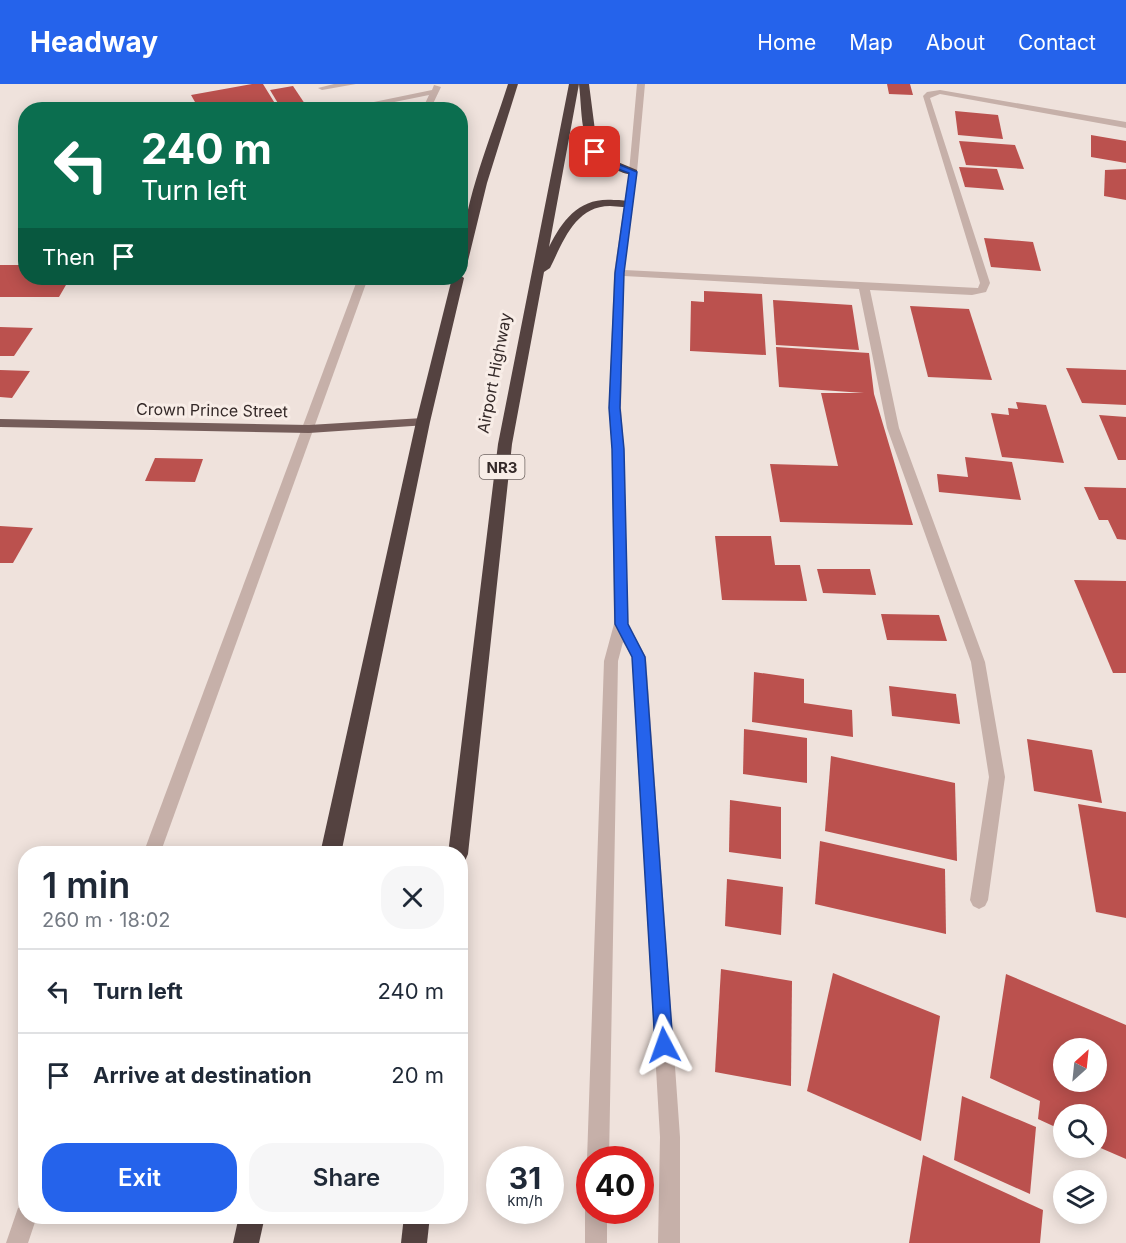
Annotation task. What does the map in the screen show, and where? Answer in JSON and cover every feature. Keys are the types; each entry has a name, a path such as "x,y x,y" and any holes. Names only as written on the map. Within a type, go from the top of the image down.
{"highway":[{"path":"468,238 482,183 513,84"},
{"name":"Airport Highway","path":"459,846 505,444 574,84"},
{"path":"584,84 592,146 595,152 610,164 633,172"},
{"path":"536,283 576,212 600,202 627,204"},
{"path":"332,846 423,422 456,285"},
{"path":"246,1243 250,1224"},
{"path":"414,1243 416,1224"}],"main road":[{"name":"Crown Prince Street","path":"0,423 309,429 423,422"}],"street":[{"path":"322,88 352,84"},
{"path":"598,1146 610,662 621,624 618,449 615,408 619,273 633,172 641,84"},
{"path":"374,102 436,88"},
{"path":"430,102 436,88"},
{"path":"619,273 972,292 982,290 985,283 926,98 930,94 940,92 1126,125"},
{"path":"154,846 360,285"},
{"path":"864,286 893,429 978,662 997,777 979,900"},
{"path":"621,624 639,657 670,1137 669,1243"},
{"path":"17,1243 23,1224"},
{"path":"596,1224 596,1243"}],"building":[{"path":"263,84 274,102 195,102 191,95"},
{"path":"887,84 910,84 913,95 889,94"},
{"path":"293,86 304,102 277,102 270,90"},
{"path":"955,111 998,115 1003,139 958,135"},
{"path":"1091,135 1126,141 1126,163 1091,157"},
{"path":"959,141 1015,145 1024,169 966,165"},
{"path":"959,167 997,169 1004,190 965,187"},
{"path":"1126,169 1126,200 1104,196 1105,170"},
{"path":"984,238 1033,242 1041,271 991,267"},
{"path":"0,265 18,265 18,285 66,285 59,297 0,297"},
{"path":"704,291 762,294 766,355 690,351 691,301 704,302"},
{"path":"773,300 852,305 859,350 776,345"},
{"path":"910,306 969,309 992,380 928,377"},
{"path":"0,327 33,328 14,356 0,356"},
{"path":"776,347 869,353 874,394 913,525 780,522 770,464 838,466 821,393 864,393 779,387"},
{"path":"1066,368 1126,370 1126,405 1082,403"},
{"path":"0,370 30,371 12,398 0,397"},
{"path":"1016,402 1046,405 1064,463 1002,457 991,413 1009,415 1008,408 1018,409"},
{"path":"1099,415 1126,417 1126,460 1118,460"},
{"path":"965,457 1012,462 1021,500 939,492 937,474 968,477"},
{"path":"155,458 203,459 195,482 145,481"},
{"path":"1084,487 1126,488 1126,540 1117,539 1108,520 1099,520"},
{"path":"0,526 33,528 13,563 0,563"},
{"path":"715,536 771,536 775,565 800,565 807,601 722,600"},
{"path":"817,569 870,569 876,595 823,593"},
{"path":"1074,580 1126,581 1126,673 1113,673"},
{"path":"881,614 939,615 947,641 887,640"},
{"path":"754,672 804,679 804,703 852,710 853,737 752,722"},
{"path":"889,686 956,694 960,724 892,716"},
{"path":"744,729 807,738 807,783 743,774"},
{"path":"1027,739 1092,750 1102,803 1034,791"},
{"path":"831,756 955,783 957,861 825,831"},
{"path":"730,800 781,807 781,859 729,852"},
{"path":"1078,804 1126,812 1126,918 1096,912"},
{"path":"820,841 945,869 946,934 815,904"},
{"path":"727,879 783,887 781,935 725,926"},
{"path":"721,969 792,981 791,1086 715,1072"},
{"path":"833,973 940,1016 921,1141 807,1091"},
{"path":"1006,974 1126,1025 1126,1159 1107,1151 1107,1104 1053,1104 1053,1126 1038,1119 1040,1101 990,1078"},
{"path":"962,1096 1036,1127 1030,1194 954,1160"},
{"path":"923,1155 1043,1210 1040,1243 909,1243"}],"route":[{"path":"595,152 610,164 633,172 619,273 615,408 618,449 621,624 639,657 664,1045"}]}
